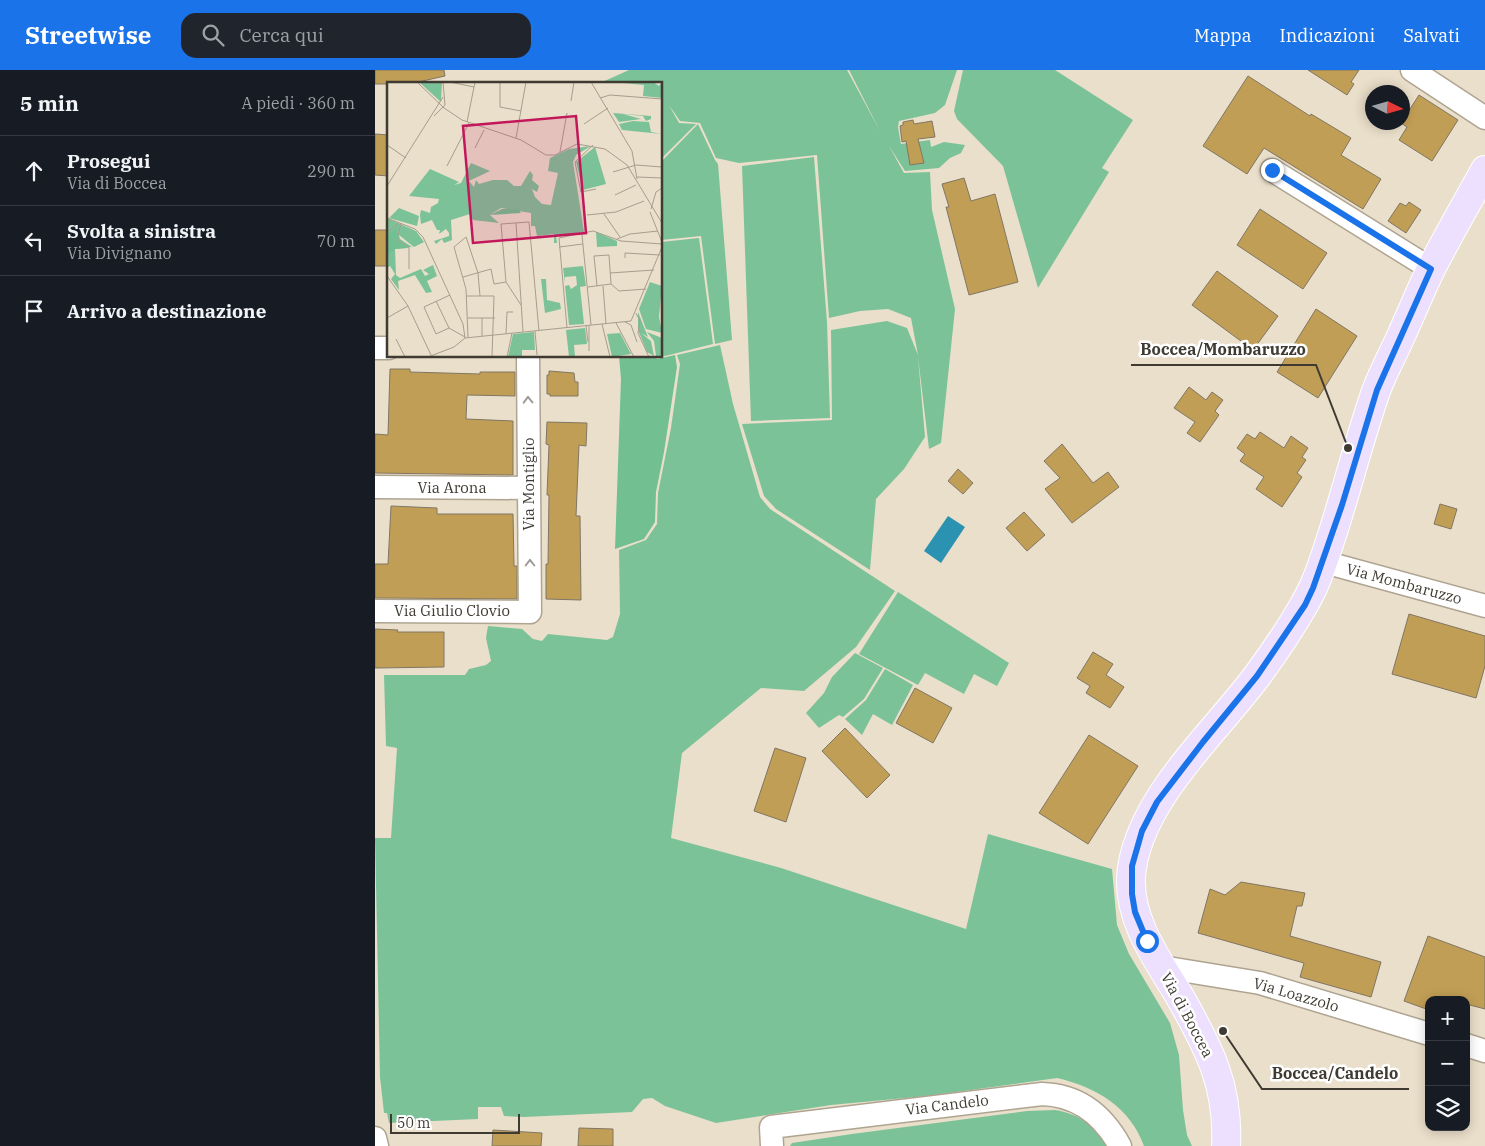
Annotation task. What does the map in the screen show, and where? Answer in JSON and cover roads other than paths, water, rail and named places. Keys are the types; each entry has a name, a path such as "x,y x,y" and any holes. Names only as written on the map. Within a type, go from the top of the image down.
{"main road":[{"name":"Via di Boccea","path":"1226,1146 1226,1110 1218,1075 1208,1049 1142,931 1135,912 1132,894 1132,866 1142,831 1157,802 1262,668 1305,605 1324,562 1377,390 1431,269 1485,170"}],"street":[{"path":"1411,70 1485,118"},
{"path":"1272,170 1431,269"},
{"name":"Via Montiglio","path":"528,358 530,612"},
{"name":"Via Arona","path":"375,487 529,488"},
{"name":"Via Mombaruzzo","path":"1324,562 1485,606"},
{"name":"Via Giulio Clovio","path":"375,611 530,612"},
{"name":"Via Loazzolo","path":"1162,967 1260,983 1425,1033"},
{"path":"1470,1046 1485,1051"},
{"name":"Via Candelo","path":"772,1146 771,1127 1042,1094 1064,1096 1085,1105 1103,1120 1120,1146"},
{"path":"375,1138 377,1146"}],"water":[{"path":"948,516 965,527 941,563 924,551"}],"place":[{"name":"Boccea/Mombaruzzo","path":"1348,448"},
{"name":"Boccea/Candelo","path":"1223,1031"}]}
